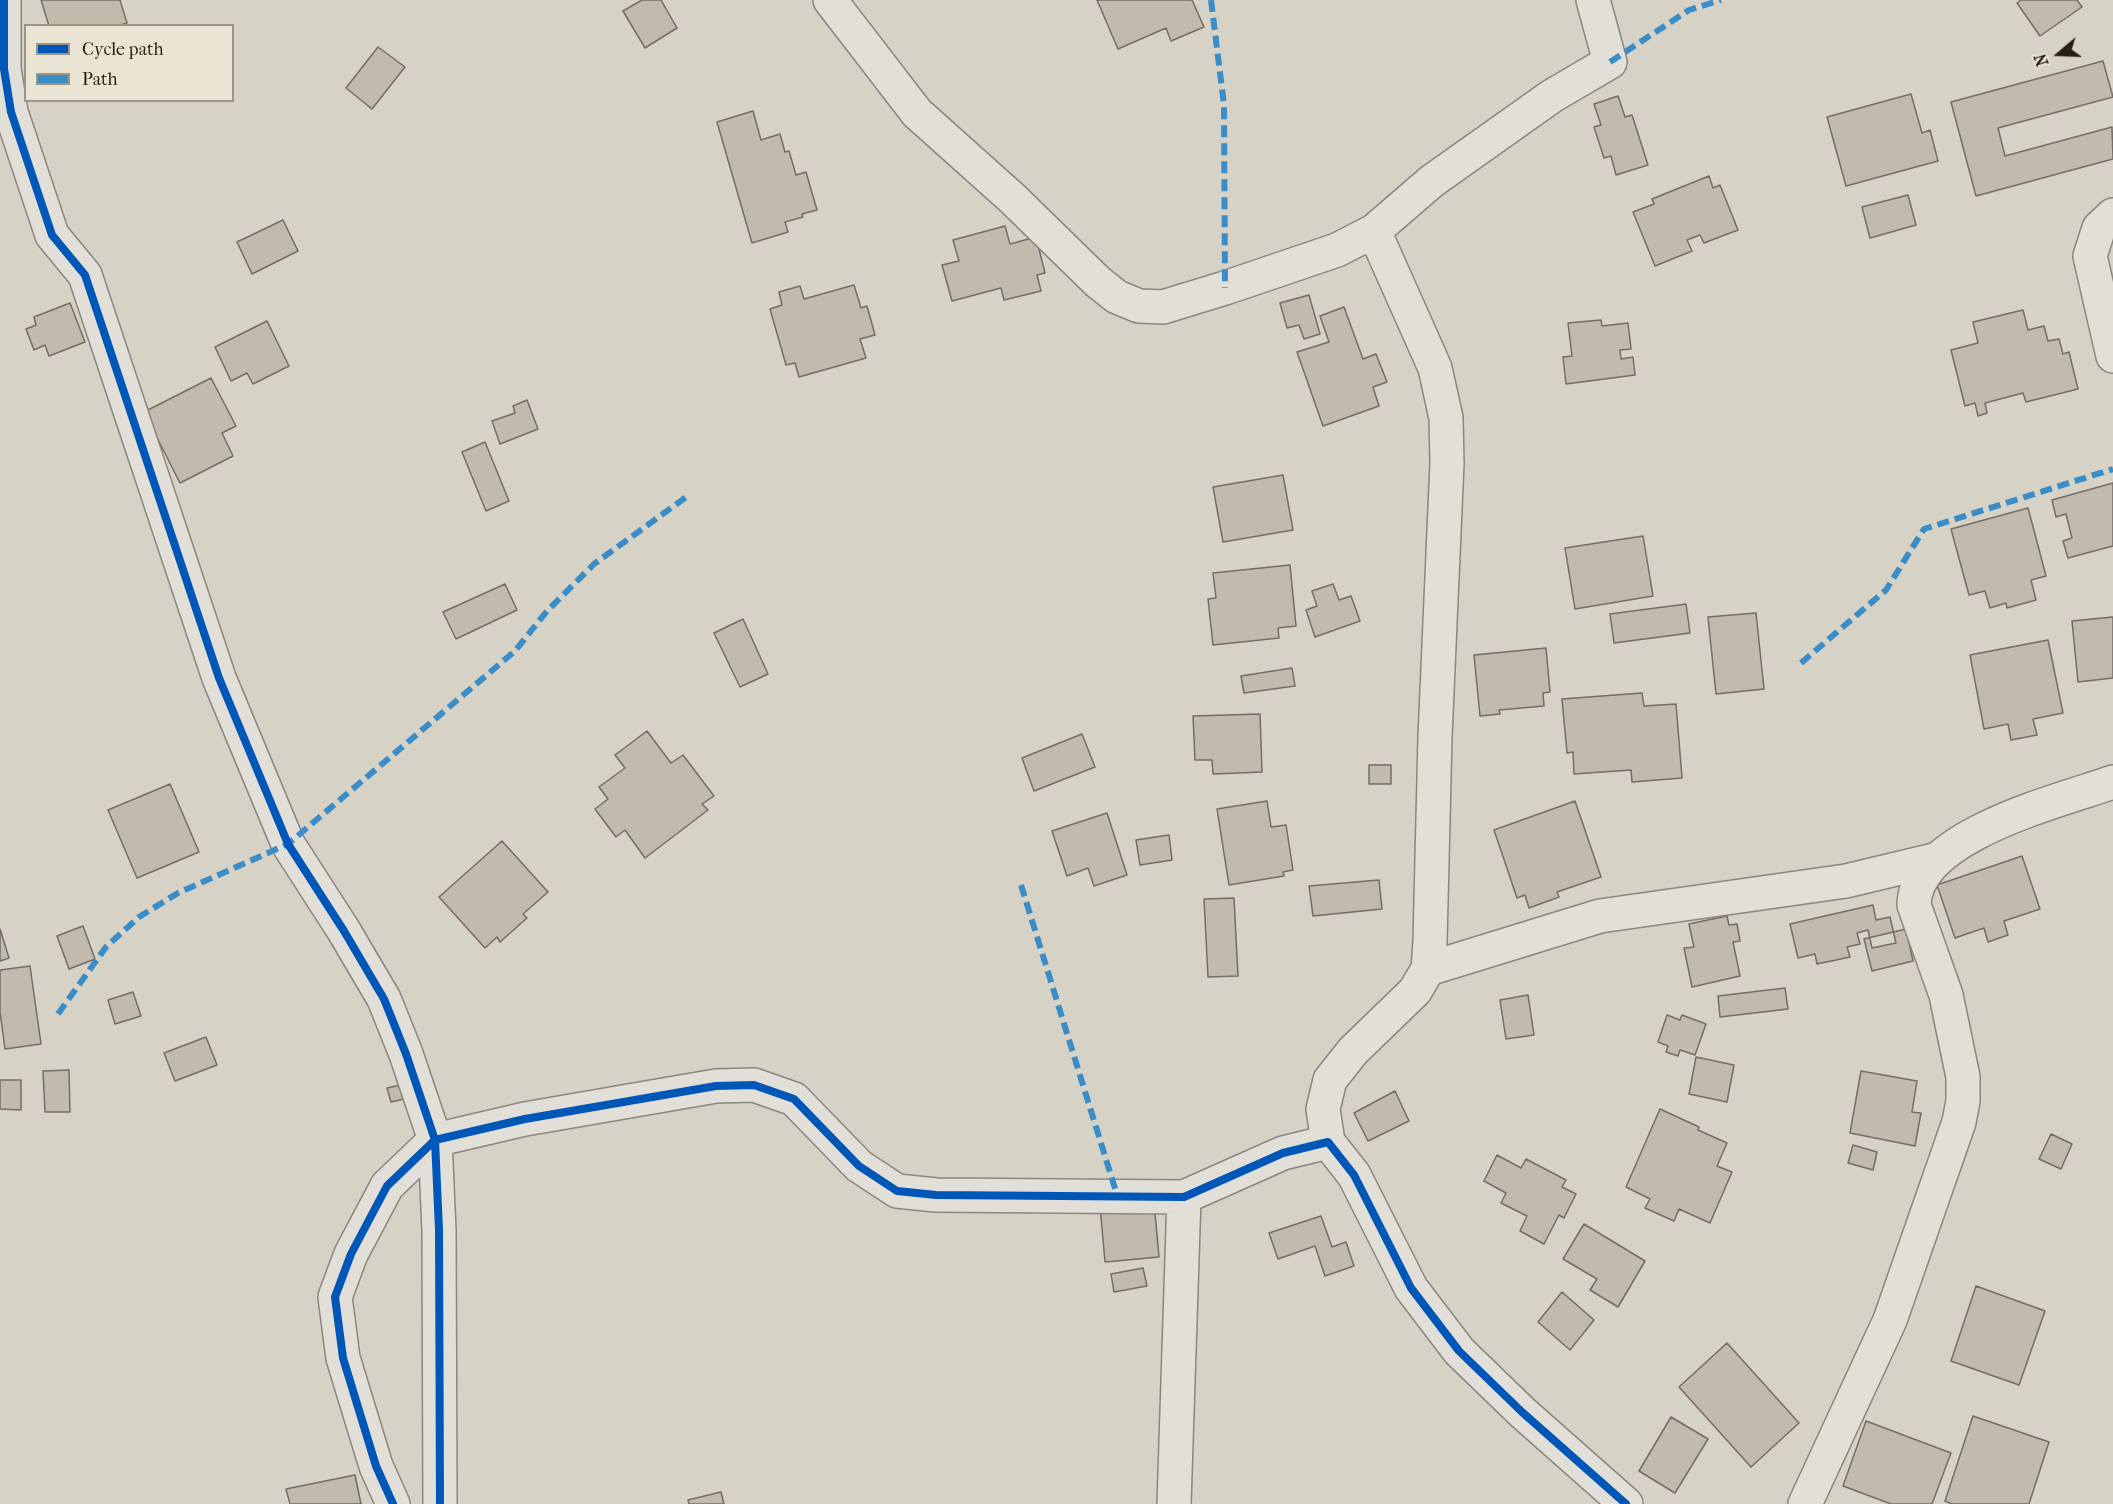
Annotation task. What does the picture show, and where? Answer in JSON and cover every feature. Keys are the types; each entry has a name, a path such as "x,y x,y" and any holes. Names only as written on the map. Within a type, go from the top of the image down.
{"street":[{"path":"4,0 4,69 11,112 52,235 85,275 219,678 288,844 384,999 406,1054 435,1140 439,1230 440,1504"},
{"path":"830,0 917,113 1012,198 1098,282 1118,297 1139,306 1163,307 1337,250 1374,231 1432,180 1552,96 1610,62 1593,0"},
{"path":"2113,215 2099,228 2090,256 2113,356"},
{"path":"1374,231 1435,368 1446,418 1447,463 1435,737 1430,942 1428,969 1415,991 1353,1051 1330,1080 1323,1109 1328,1142 1354,1174 1411,1288 1459,1351 1522,1412 1626,1504"},
{"path":"1805,1504 1890,1320 1959,1122 1963,1101 1964,1077 1946,996 1914,905 1917,885 1924,872 1938,859 1988,825 2113,782"},
{"path":"1428,969 1600,916 1846,881 1938,859"},
{"path":"393,1504 376,1466 343,1358 335,1298 351,1254 387,1186 435,1140 525,1119 716,1086 754,1084 794,1099 859,1166 897,1191 947,1195 1184,1197 1283,1153 1328,1142"},
{"path":"1174,1504 1184,1197"}],"building":[{"path":"41,0 120,0 127,23 124,24 48,24"},
{"path":"642,0 661,0 677,28 645,48 623,11"},
{"path":"1097,0 1192,0 1204,27 1171,41 1166,28 1118,49"},
{"path":"2021,0 2077,0 2082,7 2040,36 2017,3"},
{"path":"378,47 405,67 372,109 346,88"},
{"path":"2103,61 2113,97 1998,128 2005,156 2112,127 2113,159 1976,196 1951,102"},
{"path":"1911,94 1922,133 1930,130 1938,161 1846,186 1827,117"},
{"path":"1618,96 1625,117 1632,115 1648,165 1616,175 1611,156 1604,158 1594,127 1601,125 1594,104"},
{"path":"753,111 761,140 780,134 785,152 789,151 796,175 806,172 817,210 785,222 788,232 752,243 717,122"},
{"path":"1709,176 1713,188 1720,185 1738,230 1704,243 1700,235 1687,240 1692,251 1655,266 1633,212 1654,204 1652,199"},
{"path":"1908,195 1916,225 1870,238 1862,207"},
{"path":"283,220 298,251 252,274 237,242"},
{"path":"1005,226 1010,244 1036,237 1045,273 1037,275 1041,291 1004,300 1001,288 952,301 942,265 959,261 953,240"},
{"path":"854,285 861,308 867,306 875,335 860,339 866,358 799,377 795,363 786,365 770,309 782,305 779,292 800,286 804,299"},
{"path":"1309,295 1320,334 1304,339 1299,325 1287,328 1280,303"},
{"path":"70,303 85,342 49,356 45,345 34,350 26,329 36,325 34,317"},
{"path":"1344,307 1363,359 1376,354 1387,382 1373,387 1379,406 1323,426 1297,352 1329,342 1320,316"},
{"path":"2023,310 2028,330 2044,326 2048,341 2059,339 2063,354 2069,352 2078,389 2026,402 2023,393 1985,403 1987,413 1978,416 1975,403 1965,406 1951,350 1978,343 1973,322"},
{"path":"1601,320 1602,326 1628,323 1631,349 1620,350 1621,359 1633,357 1635,375 1566,384 1563,357 1572,356 1568,323"},
{"path":"267,321 289,366 253,384 247,373 231,381 215,347"},
{"path":"211,378 236,426 222,433 233,456 180,483 144,412"},
{"path":"527,400 538,429 500,444 492,421 515,413 513,406"},
{"path":"485,442 509,501 486,511 462,452"},
{"path":"1283,475 1293,530 1223,542 1213,487"},
{"path":"2113,483 2113,546 2068,558 2063,541 2072,538 2066,514 2056,517 2052,500"},
{"path":"2028,508 2046,576 2031,580 2036,600 2007,608 2006,603 1990,608 1985,591 1969,595 1951,529"},
{"path":"1643,536 1653,596 1575,609 1565,548"},
{"path":"1290,565 1296,626 1278,628 1279,638 1213,645 1208,599 1216,598 1213,573"},
{"path":"505,584 517,610 456,639 443,612"},
{"path":"1333,584 1339,600 1351,596 1360,621 1315,637 1306,610 1317,606 1312,591"},
{"path":"1686,604 1690,633 1614,643 1610,614"},
{"path":"1756,613 1764,689 1716,694 1708,617"},
{"path":"2113,617 2113,678 2078,682 2072,621"},
{"path":"743,619 768,674 740,687 714,633"},
{"path":"2048,640 2063,713 2033,719 2037,735 2011,740 2008,724 1984,729 1970,655"},
{"path":"1546,648 1550,692 1543,693 1544,706 1499,710 1500,714 1480,716 1474,655"},
{"path":"1292,668 1295,686 1244,693 1241,676"},
{"path":"1642,693 1644,706 1676,704 1682,778 1632,782 1631,770 1574,774 1573,752 1567,753 1562,699"},
{"path":"1260,714 1262,772 1213,774 1212,760 1195,760 1193,716"},
{"path":"647,731 671,763 683,755 714,796 702,804 708,810 645,858 625,830 616,837 595,809 608,799 599,787 625,768 615,755"},
{"path":"1082,734 1095,767 1034,791 1022,758"},
{"path":"1369,765 1391,765 1391,784 1369,784"},
{"path":"170,784 199,852 137,878 108,810"},
{"path":"1267,801 1271,827 1286,825 1293,870 1283,872 1284,876 1229,885 1217,809"},
{"path":"1575,801 1601,877 1557,892 1559,897 1529,908 1525,895 1517,898 1494,830"},
{"path":"1107,813 1127,875 1094,886 1088,868 1067,876 1052,831"},
{"path":"1169,835 1172,860 1140,865 1136,840"},
{"path":"502,841 548,892 523,914 527,918 500,942 497,937 485,948 439,897"},
{"path":"2022,856 2040,909 2004,921 2008,935 1988,942 1984,928 1955,938 1937,885"},
{"path":"1379,880 1382,909 1313,916 1309,886"},
{"path":"1234,898 1238,976 1208,977 1204,899"},
{"path":"1873,905 1876,920 1890,917 1896,943 1872,948 1868,930 1857,933 1860,944 1847,947 1850,957 1817,964 1815,954 1798,958 1790,924"},
{"path":"1727,916 1729,925 1737,924 1740,941 1733,942 1740,976 1692,987 1684,948 1694,947 1689,924"},
{"path":"83,926 95,959 69,969 57,936"},
{"path":"0,929 9,958 0,961"},
{"path":"1906,929 1913,961 1872,971 1864,939"},
{"path":"30,966 41,1044 5,1049 0,1012 0,970"},
{"path":"1785,988 1788,1009 1720,1017 1718,996"},
{"path":"133,992 141,1016 115,1024 108,1000"},
{"path":"1528,995 1534,1035 1506,1039 1500,1000"},
{"path":"1667,1015 1680,1020 1682,1015 1706,1024 1695,1055 1680,1050 1678,1056 1666,1052 1668,1046 1658,1042"},
{"path":"206,1037 217,1065 175,1081 164,1053"},
{"path":"1696,1057 1734,1065 1727,1102 1689,1094"},
{"path":"69,1070 70,1112 45,1112 43,1071"},
{"path":"1861,1071 1917,1081 1912,1112 1921,1113 1915,1146 1850,1133"},
{"path":"0,1080 21,1080 21,1110 0,1109"},
{"path":"401,1085 404,1099 391,1102 387,1088"},
{"path":"1395,1091 1409,1121 1368,1141 1354,1113"},
{"path":"1660,1109 1727,1143 1717,1166 1732,1172 1710,1223 1679,1209 1674,1221 1645,1208 1650,1199 1626,1187"},
{"path":"2051,1134 2072,1144 2061,1169 2039,1159"},
{"path":"1853,1145 1877,1152 1873,1170 1848,1163"},
{"path":"1497,1155 1521,1168 1526,1159 1566,1180 1562,1187 1576,1194 1564,1218 1559,1215 1544,1244 1520,1231 1527,1216 1501,1203 1506,1193 1484,1181"},
{"path":"1154,1202 1159,1257 1105,1262 1100,1206"},
{"path":"1321,1216 1332,1247 1346,1242 1354,1266 1325,1276 1315,1246 1278,1259 1269,1233"},
{"path":"1584,1224 1645,1261 1618,1307 1590,1290 1597,1279 1563,1259"},
{"path":"1143,1268 1147,1286 1114,1292 1111,1274"},
{"path":"1976,1286 2045,1311 2019,1385 1951,1361"},
{"path":"1562,1292 1594,1320 1570,1350 1538,1322"},
{"path":"1727,1343 1799,1423 1751,1467 1679,1387"},
{"path":"1973,1416 2049,1442 2029,1504 1952,1504 1945,1501"},
{"path":"1671,1417 1708,1439 1675,1493 1639,1471"},
{"path":"1866,1421 1951,1453 1932,1504 1891,1504 1843,1486"},
{"path":"355,1475 361,1504 290,1504 286,1489"},
{"path":"721,1492 724,1504 689,1504 688,1500"}],"marked path":[{"path":"1211,0 1224,105 1225,288"},
{"path":"1610,62 1689,10 1721,0"},
{"path":"1801,663 1886,590 1924,529 2113,469"},
{"path":"58,1014 106,947 139,917 178,893 288,844 515,651 547,611 594,564 689,495"},
{"path":"1021,885 1118,1198"}],"cycle path":[{"path":"4,0 4,69 11,112 52,235 85,275 219,678 288,844 384,999 406,1054 435,1140 439,1230 440,1504"},
{"path":"393,1504 376,1466 343,1358 335,1297 351,1254 387,1186 435,1140 525,1119 716,1086 754,1085 794,1099 859,1166 897,1191 936,1195 1184,1197 1283,1153 1328,1142 1354,1175 1411,1288 1459,1351 1522,1412 1626,1504"}]}
